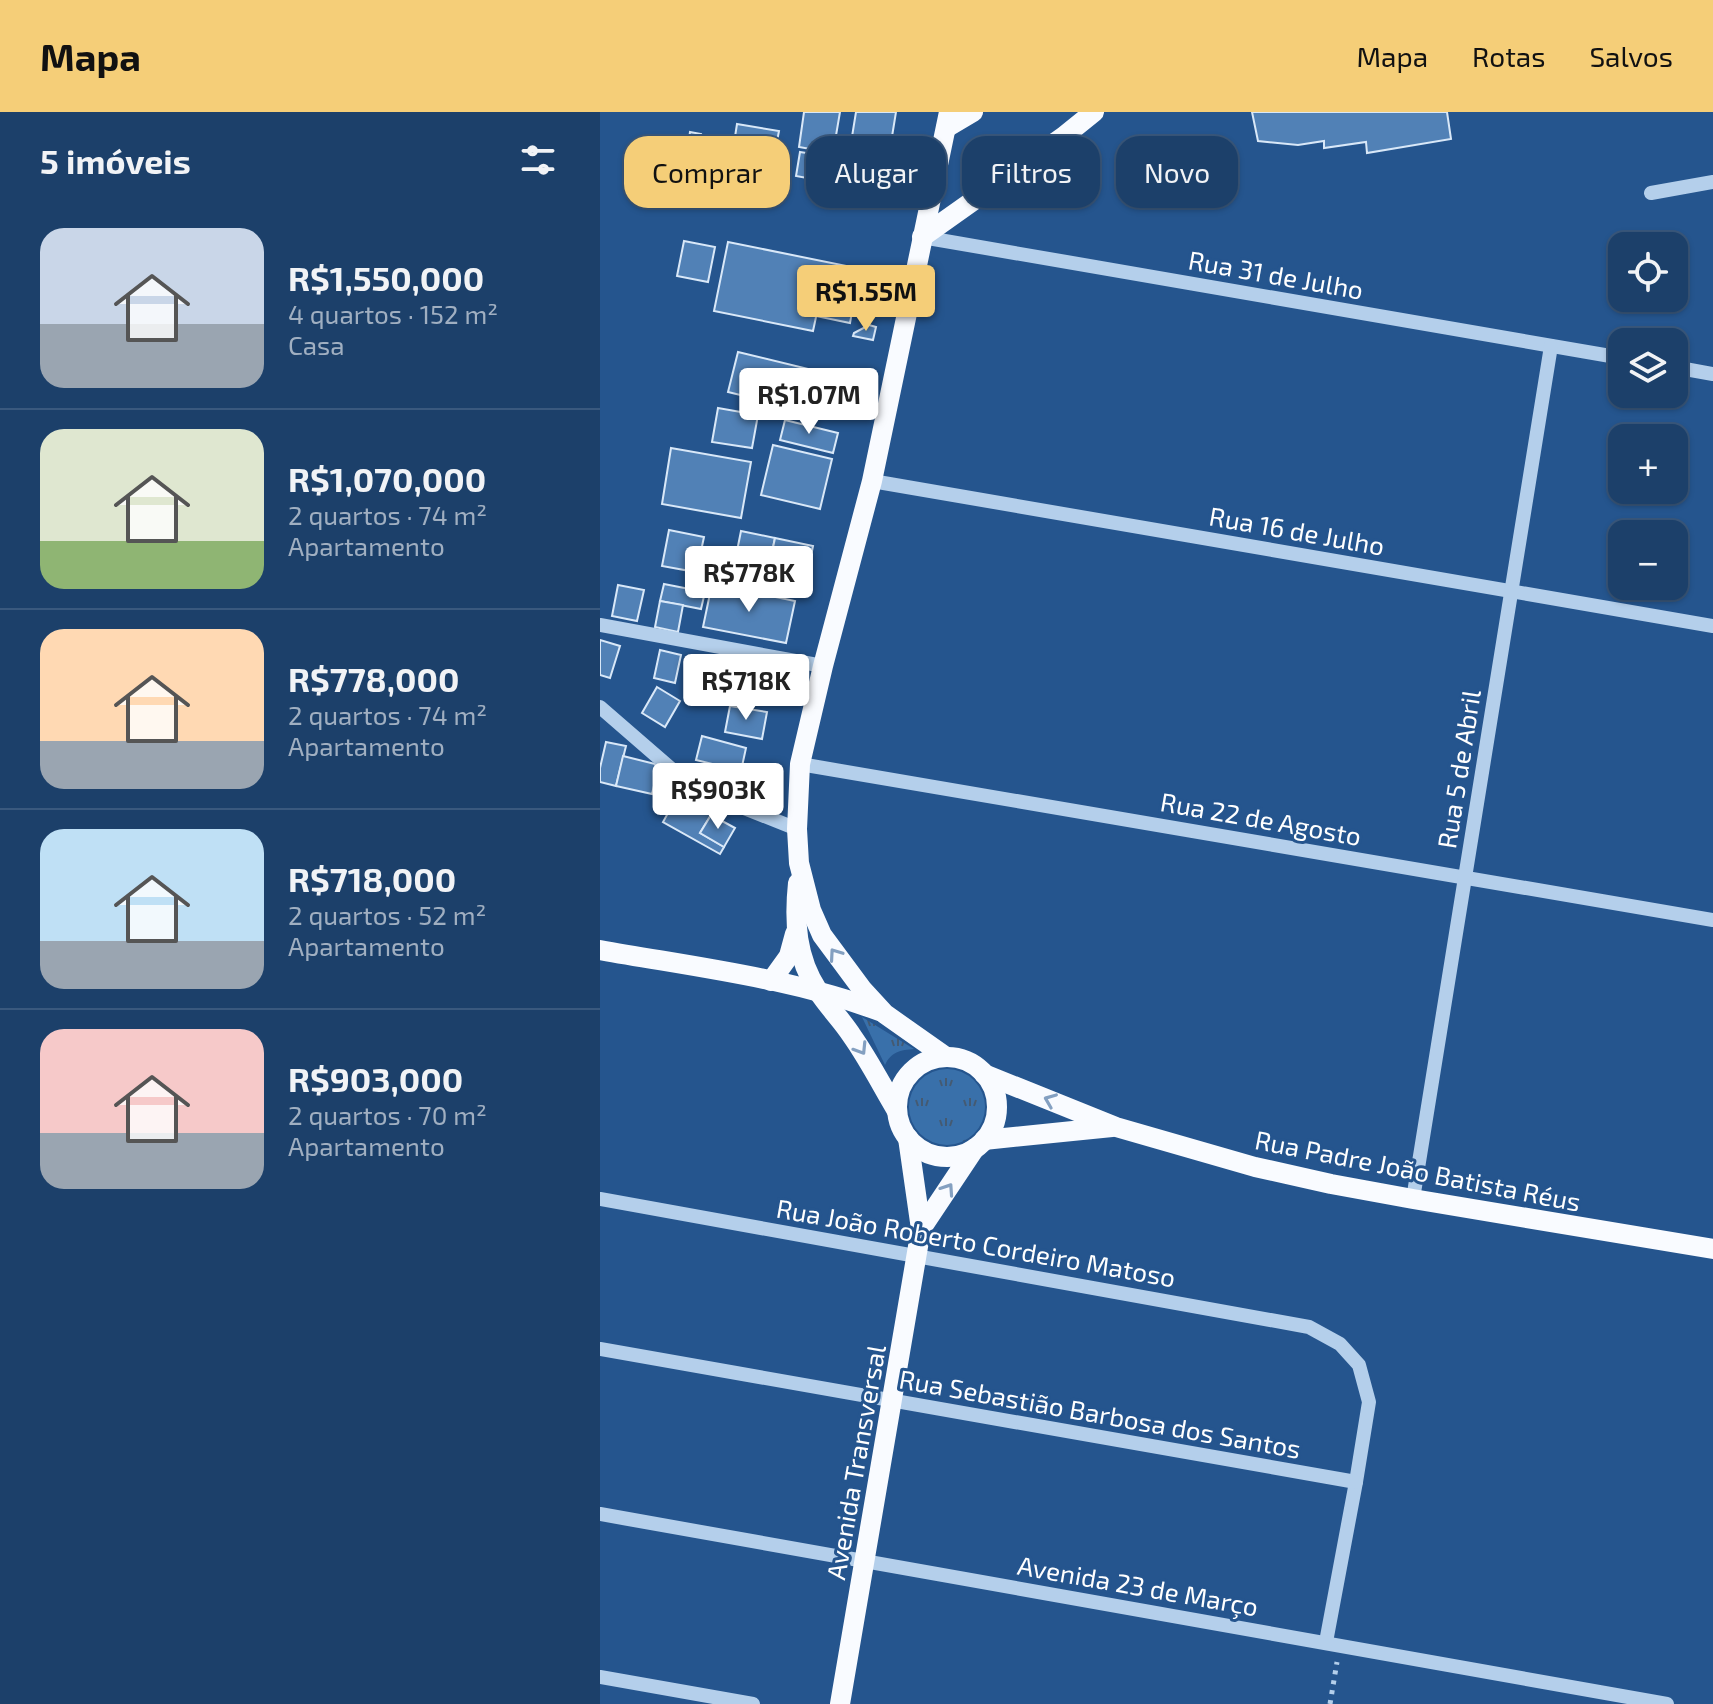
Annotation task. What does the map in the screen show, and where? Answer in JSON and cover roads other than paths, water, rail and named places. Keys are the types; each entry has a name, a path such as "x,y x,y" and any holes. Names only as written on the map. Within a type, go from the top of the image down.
{"main road":[{"path":"771,981 791,951 796,927 800,764 872,481 947,120 973,112"},
{"path":"922,237 1094,112"},
{"path":"799,863 811,910 822,935 862,989 885,1014 946,1057"},
{"path":"796,927 805,967 818,992 860,1047 897,1111"},
{"path":"600,950 771,981 818,992 885,1014"},
{"path":"946,1057 960,1058 973,1064 993,1086 996,1100 993,1128 980,1144 961,1155 947,1157 932,1155 908,1138 902,1130 897,1111 897,1097 910,1073 932,1059 946,1057"},
{"name":"Rua Padre João Batista Réus","path":"984,1074 1116,1127 1255,1167 1413,1199 1713,1249"},
{"name":"Rua Padre João Batista Réus","path":"980,1144 1116,1127"},
{"name":"Avenida Transversal","path":"840,1704 921,1229 908,1138"},
{"name":"Avenida Transversal","path":"921,1229 980,1144"}],"street":[{"path":"1651,193 1713,182"},
{"name":"Rua 31 de Julho","path":"922,237 1608,356"},
{"name":"Rua 5 de Abril","path":"1413,1199 1551,346"},
{"path":"1688,370 1713,374"},
{"name":"Rua 16 de Julho","path":"872,481 1713,626"},
{"path":"600,625 823,666"},
{"path":"600,707 683,779 704,792 797,829"},
{"name":"Rua 22 de Agosto","path":"800,764 1713,920"},
{"name":"Rua João Roberto Cordeiro Matoso","path":"600,1199 1309,1327 1340,1344 1359,1365 1369,1402 1356,1482"},
{"name":"Rua Sebastião Barbosa dos Santos","path":"600,1349 1356,1482"},
{"path":"1333,1643 1356,1482"},
{"name":"Avenida 23 de Março","path":"600,1514 1667,1704"},
{"path":"600,1677 753,1704"}]}
